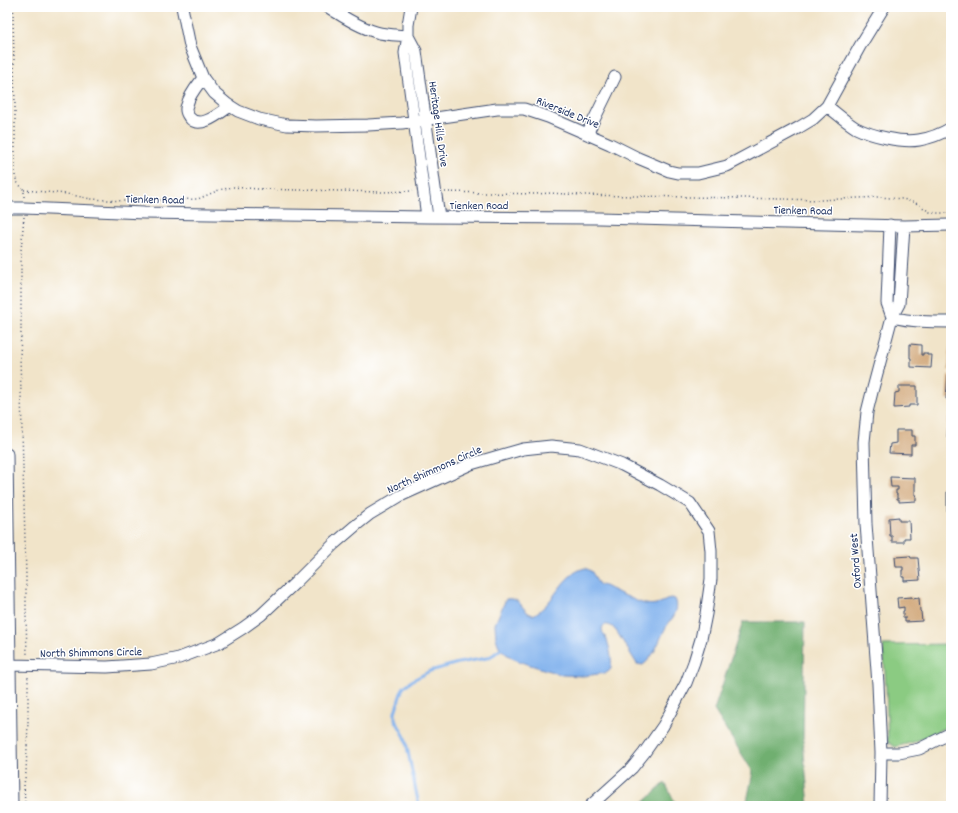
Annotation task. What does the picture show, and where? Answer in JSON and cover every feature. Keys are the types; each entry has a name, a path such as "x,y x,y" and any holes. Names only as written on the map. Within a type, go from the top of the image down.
{"street":[{"name":"Riverside Drive","path":"182,7 190,46 202,78 214,93 238,112 259,119 287,125 342,126 414,121 497,109 524,109 548,117 638,158 678,173 698,173 727,166 813,119 827,106 884,7"},
{"path":"328,7 345,19 376,32 408,36"},
{"name":"Heritage Hills Drive","path":"411,7 405,53 427,217"},
{"name":"Heritage Hills Drive","path":"408,36 416,50 439,217"},
{"path":"587,134 615,77"},
{"path":"202,78 188,100 186,107 187,114 191,120 198,122 205,121 230,106"},
{"path":"827,106 857,128 875,135 893,139 919,140 941,134 951,128"},
{"name":"Tienken Road","path":"7,208 152,213 599,218 904,226 951,225"},
{"name":"Oxford West","path":"890,225 887,303 892,317"},
{"name":"Oxford West","path":"880,806 881,753 878,684 866,524 864,442 869,405 892,317 899,304 904,226"},
{"path":"892,317 928,322 951,322"},
{"name":"North Shimmons Circle","path":"10,665 107,667 151,664 179,658 219,642 243,628 261,615 334,544 370,514 400,496 471,464 523,448 551,446 580,449 622,465 690,503 709,531 711,551 710,579 706,614 701,639 686,683 663,726 644,753 632,768 593,803"},
{"path":"7,454 10,665 9,784 12,806"},
{"path":"881,753 899,753 919,749 951,733"}],"path":[{"path":"14,7 15,176 16,182 24,190 67,194 91,199 123,201 198,199 219,190 233,187 381,192 424,191"},
{"path":"24,190 24,195"},
{"path":"435,192 551,193 580,195 820,200 878,197 903,199 916,203 930,212 951,213"},
{"path":"24,219 21,250 20,357 26,629 28,649 27,659"},
{"path":"25,806 24,784 26,773 28,722 28,672"}],"green space":[{"path":"743,622 805,622 803,742 809,806 746,806 753,772 714,710"},
{"path":"951,644 951,725 914,742 895,747 888,742 883,645"},
{"path":"665,783 677,806 640,806"}],"water":[{"path":"585,568 591,571 596,581 600,585 606,586 645,604 651,605 663,602 670,598 675,599 677,606 673,618 666,627 651,657 643,665 637,664 617,632 610,625 604,625 602,628 608,642 612,662 611,669 606,673 583,676 562,675 521,662 512,658 500,648 496,638 495,624 506,599 516,600 526,611 533,615 547,604 570,576"}],"building":[{"path":"910,344 921,345 921,355 923,355 923,353 927,353 927,355 932,355 931,368 911,367"},
{"path":"950,345 951,370 948,370 948,355"},
{"path":"948,375 951,375 951,399 946,399"},
{"path":"899,386 917,386 917,405 894,408 895,393 899,392"},
{"path":"948,417 951,417 951,437 947,437"},
{"path":"896,430 912,430 912,436 915,436 915,445 911,445 911,454 889,453 890,444 896,443"},
{"path":"890,477 915,478 916,501 899,502 896,494 898,487 891,487"},
{"path":"951,491 951,513 947,513 947,492"},
{"path":"899,517 899,521 909,521 910,538 904,538 904,542 892,542 892,536 890,536 889,518"},
{"path":"910,556 911,558 918,558 920,580 904,581 904,577 902,577 903,567 896,567 895,557"},
{"path":"912,597 912,599 919,598 922,621 905,622 905,617 903,617 904,607 898,608 897,598"}],"waterway":[{"path":"419,806 405,737 395,719 395,712 402,690 413,680 430,671 458,663 487,658 501,649"}]}
